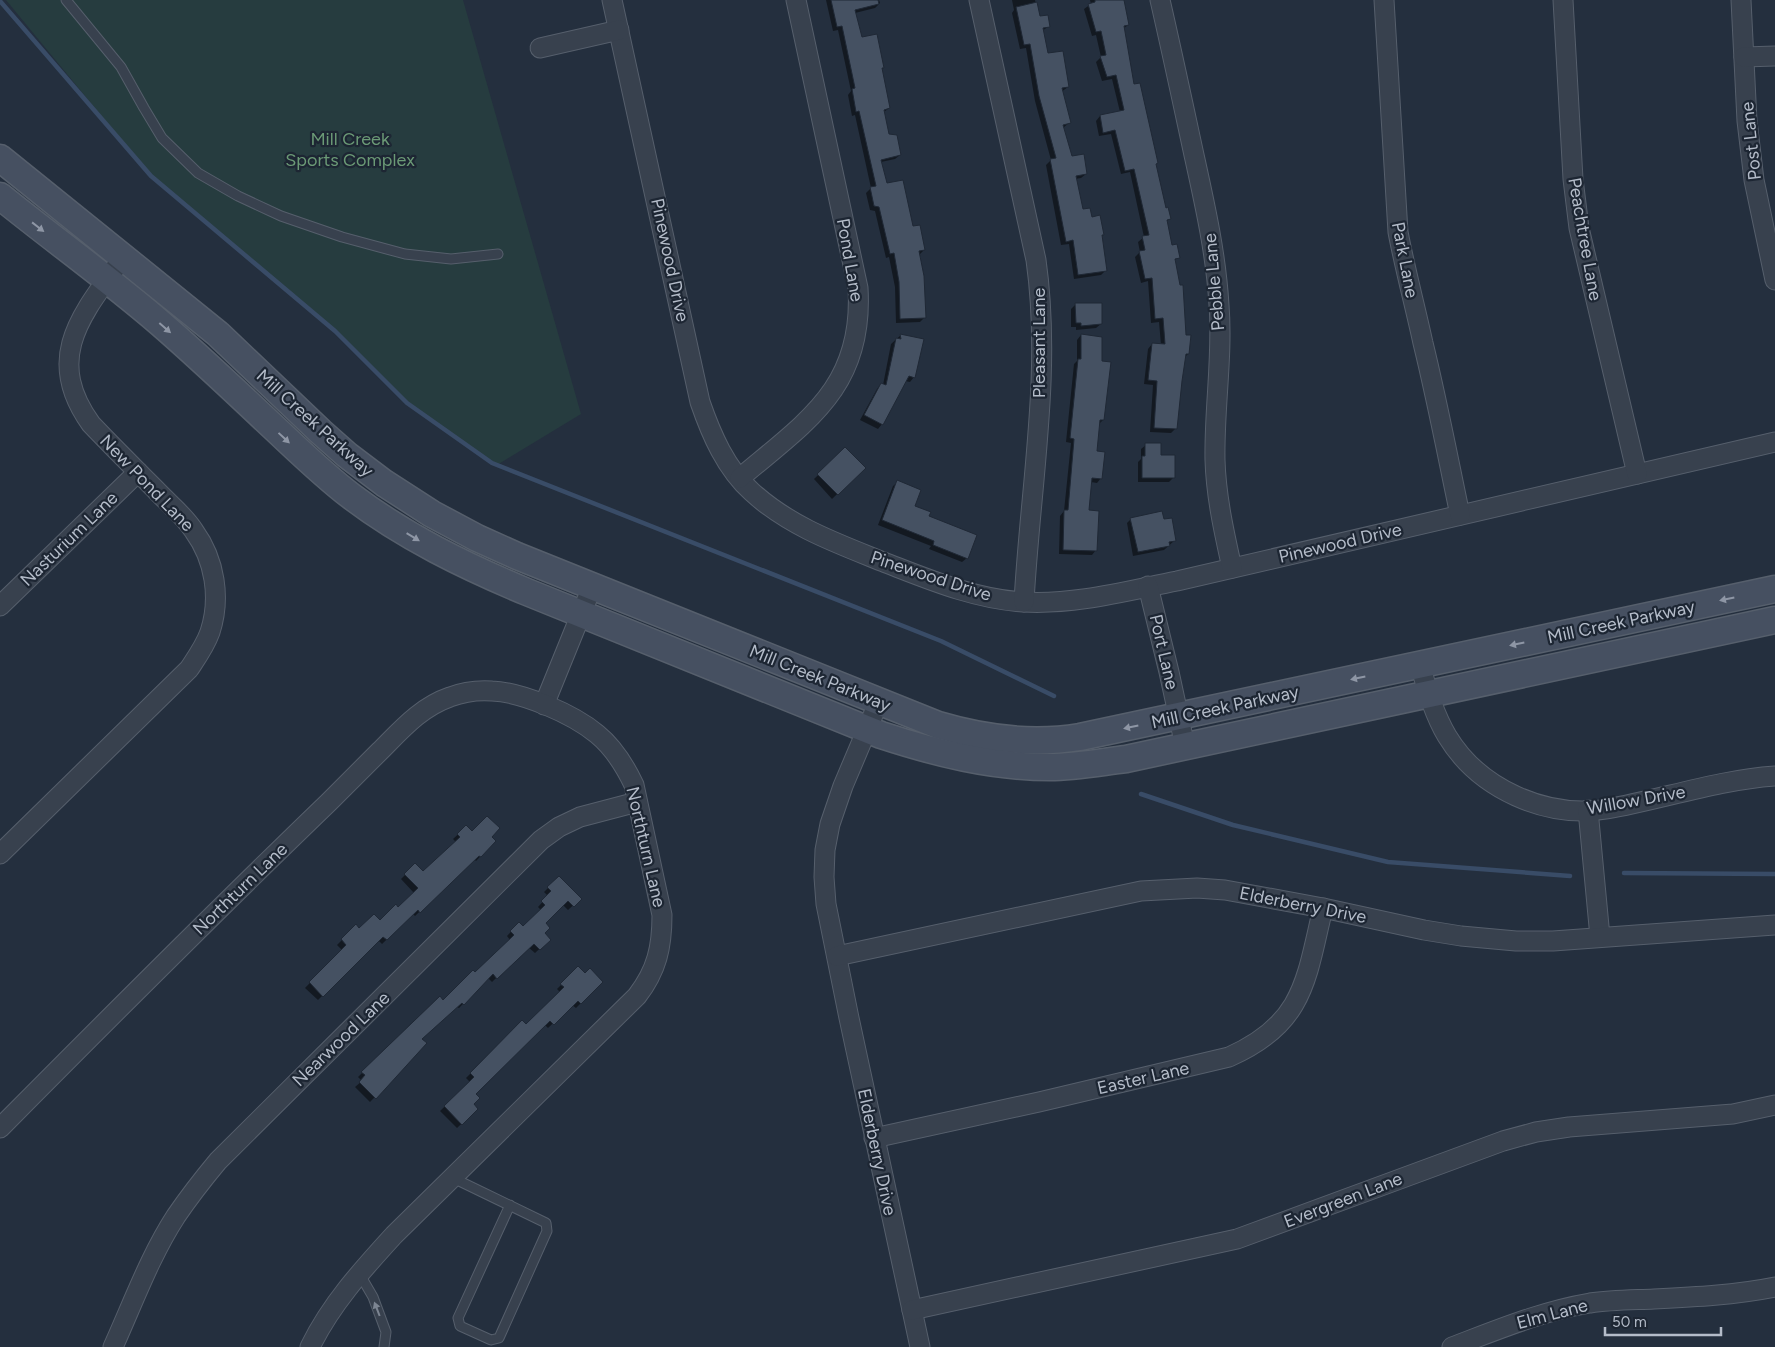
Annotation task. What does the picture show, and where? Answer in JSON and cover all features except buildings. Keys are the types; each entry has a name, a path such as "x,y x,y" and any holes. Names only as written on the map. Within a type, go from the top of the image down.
{"main road":[{"name":"Mill Creek Parkway","path":"0,158 124,256 218,334 321,432 384,483 432,514 477,538 592,587 938,725 963,732 1015,741 1067,740 1775,588"},
{"name":"Mill Creek Parkway","path":"0,196 107,280 199,358 316,467 351,496 389,523 461,564 526,592 866,729 919,748 996,764 1036,767 1066,766 1126,759 1775,620"}],"street":[{"name":"Pinewood Drive","path":"612,0 700,402 708,426 720,450 751,491 774,510 799,526 851,549 964,592 996,599 1024,602 1081,600 1232,568 1775,442"},
{"name":"Pond Lane","path":"740,478 815,414 830,395 843,374 857,328 858,288 796,0"},
{"name":"Pleasant Lane","path":"979,0 1036,260 1040,291 1042,353 1024,602"},
{"name":"Pebble Lane","path":"1160,0 1215,256 1220,307 1220,357 1215,460 1223,528 1232,568"},
{"name":"Park Lane","path":"1384,0 1398,232 1460,515"},
{"name":"Peachtree Lane","path":"1563,0 1573,179 1579,228 1637,474"},
{"name":"Post Lane","path":"1741,0 1747,121 1754,180 1773,258 1775,280"},
{"path":"540,48 619,30"},
{"path":"1744,57 1775,56"},
{"name":"New Pond Lane","path":"0,854 189,668 203,648 209,633 216,600 215,584 203,544 189,524 91,424 83,413 71,383 69,363 71,344 77,325 124,256"},
{"name":"Nasturium Lane","path":"0,606 138,472"},
{"name":"Port Lane","path":"1148,586 1184,746"},
{"path":"544,705 592,587"},
{"name":"Willow Drive","path":"1420,665 1429,694 1447,736 1458,752 1490,781 1529,801 1554,808 1606,809 1686,791 1775,776"},
{"name":"Northturn Lane","path":"0,1128 211,916 415,716 435,703 451,696 468,692 492,691 516,694 579,720 614,751 634,785 662,915 662,937 656,965 646,985 637,996 394,1235 359,1273 336,1303 310,1347"},
{"name":"Elderberry Drive","path":"879,701 833,814 825,850 824,877 826,904 874,1138 920,1347"},
{"name":"Nearwood Lane","path":"113,1347 155,1254 175,1217 218,1162 541,840 559,827 580,817 637,802"},
{"path":"1588,810 1600,937"},
{"name":"Elderberry Drive","path":"837,956 1141,891 1197,888 1225,890 1323,908 1424,930 1461,936 1516,941 1553,941 1775,925"},
{"name":"Easter Lane","path":"874,1138 1039,1102 1220,1059 1249,1048 1272,1032 1294,1005 1306,980 1323,908"},
{"name":"Evergreen Lane","path":"912,1310 1237,1239 1503,1141 1536,1132 1569,1127 1733,1114 1775,1105"},
{"name":"Elm Lane","path":"1452,1347 1523,1320 1564,1308 1619,1300 1719,1295 1775,1287"}],"lane":[{"path":"66,0 121,67 162,138 198,173 238,196 281,216 342,237 405,254 451,259 498,254"},
{"path":"453,1178 510,1205 546,1223 547,1231 499,1338 491,1340 460,1326 458,1318 510,1205"},
{"path":"359,1273 373,1297 386,1332 384,1347"}],"green space":[{"name":"Mill Creek Sports Complex","path":"6,0 463,0 581,414 497,465 407,403 340,337 151,176"}],"waterway":[{"path":"0,1 151,176 335,331 407,403 492,463 941,641 1054,696"},
{"path":"1141,794 1233,825 1388,862 1570,876"},
{"path":"1624,873 1775,874"}]}
